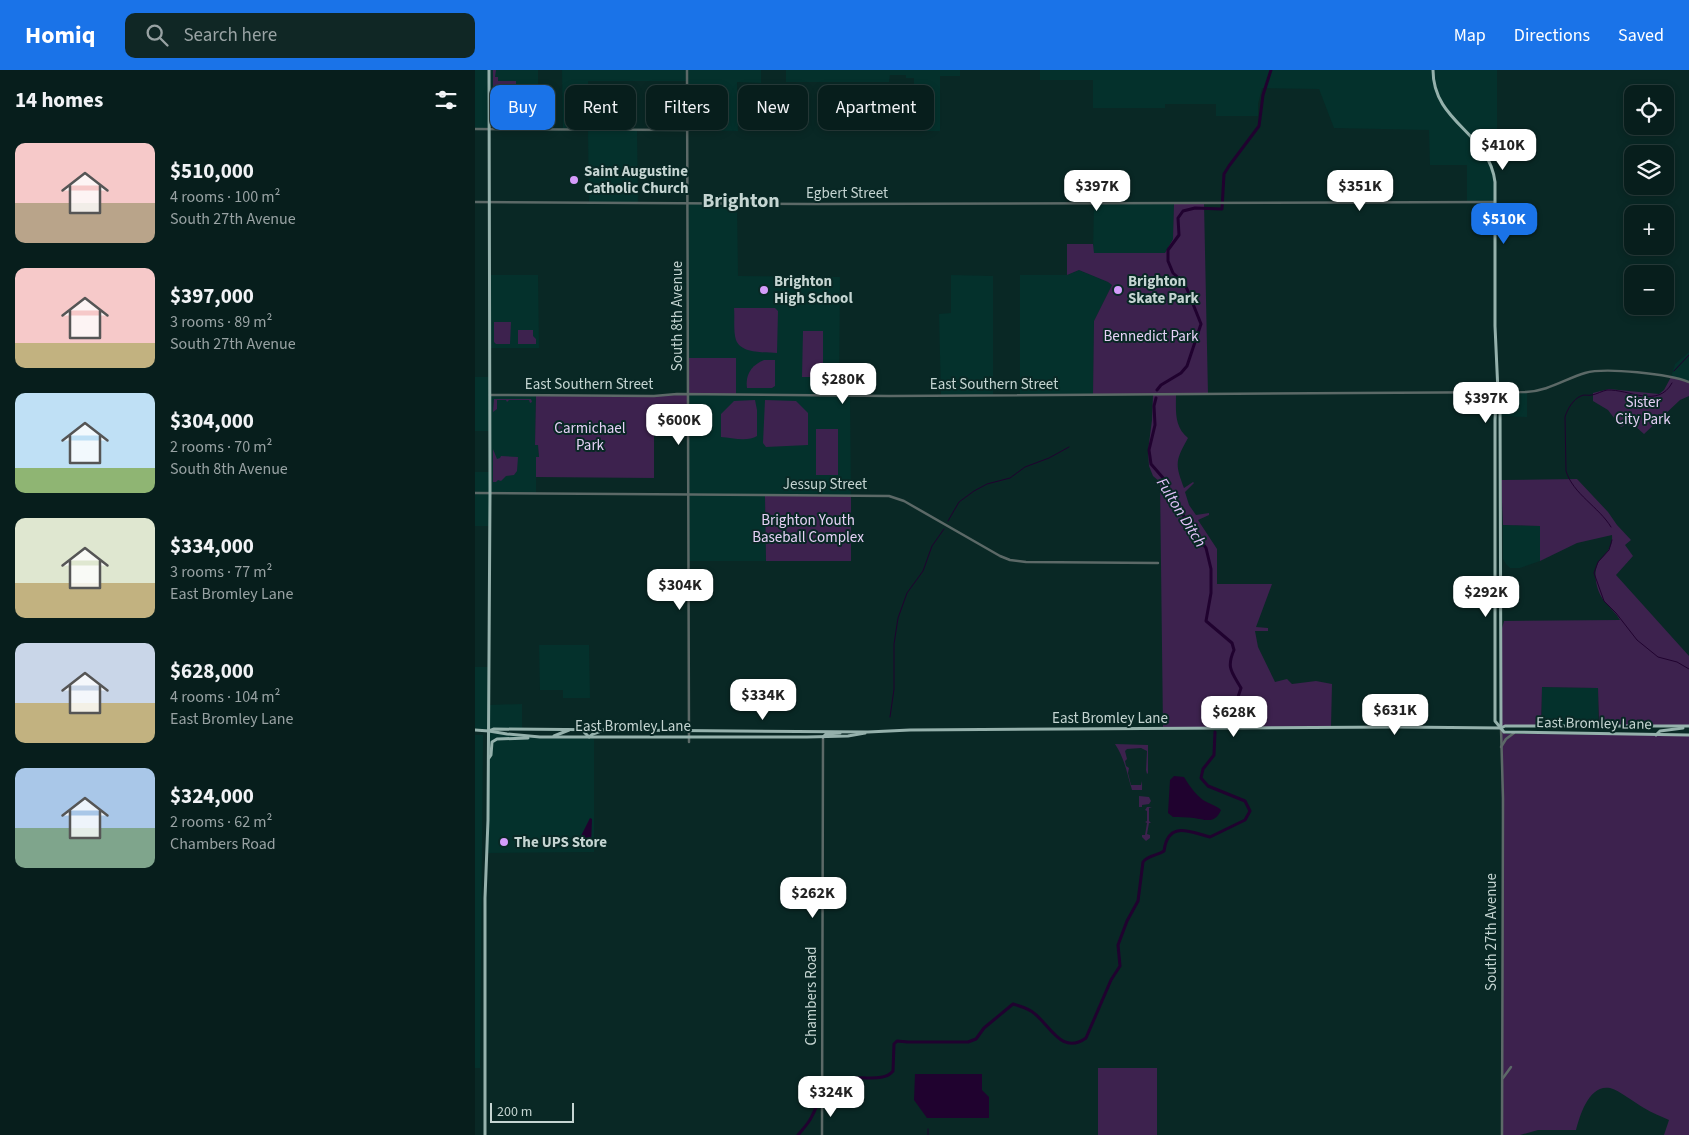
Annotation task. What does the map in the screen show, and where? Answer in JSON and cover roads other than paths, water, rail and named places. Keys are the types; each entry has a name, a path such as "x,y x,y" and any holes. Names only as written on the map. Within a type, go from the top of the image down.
{"main road":[{"path":"485,1135 485,876 488,835 490,493 489,70"},
{"name":"South 27th Avenue","path":"1433,70 1435,88 1444,108 1482,148 1490,162 1495,182 1495,326 1498,392 1495,405 1495,721 1501,728"},
{"name":"South 27th Avenue","path":"1498,392 1501,398 1501,728"},
{"name":"East Bromley Lane","path":"489,731 494,729 582,729 868,732 910,730 1163,730 1361,727 1501,728 1505,726 1544,725 1689,726"},
{"path":"1656,735 1661,731 1689,726"},
{"name":"East Bromley Lane","path":"1501,728 1504,732 1515,733 1689,735"},
{"path":"551,737 566,732 569,729"},
{"path":"582,729 589,737 606,730"},
{"name":"East Bromley Lane","path":"475,730 531,737 689,739 851,736 868,732"},
{"path":"814,730 821,732 823,737 826,734 852,731"},
{"path":"488,758 491,755 492,742 497,739 526,739 531,737"}],"street":[{"name":"South 8th Avenue","path":"687,70 687,85"},
{"path":"475,129 646,130"},
{"name":"South 8th Avenue","path":"688,130 689,739"},
{"name":"Egbert Street","path":"475,202 688,204 1495,202"},
{"name":"East Southern Street","path":"490,395 889,396 1477,393 1536,391 1585,373 1603,370 1668,376 1689,382"},
{"path":"1477,393 1491,396 1495,405"},
{"name":"Jessup Street","path":"475,493 889,496 897,498 994,553 1010,560 1026,562 1158,563"},
{"name":"South 27th Avenue","path":"1501,728 1503,798 1502,1135"},
{"path":"1501,748 1506,739 1515,733"},
{"name":"Chambers Road","path":"822,1135 823,737"},
{"path":"1502,1080 1511,1067"}],"waterway":[{"name":"Fulton Ditch","path":"1157,390 1161,385 1181,373 1187,366 1201,324 1187,289 1183,282 1173,273 1168,261 1168,250 1179,235 1178,218 1183,211 1195,208 1222,209 1224,174 1259,126 1263,95 1271,70"},
{"path":"1674,371 1689,355"},
{"path":"1611,527 1600,513 1580,494 1569,479 1566,471 1566,414 1573,402 1582,395 1592,395 1607,390 1643,396 1659,395 1666,391 1672,383"},
{"name":"Fulton Ditch","path":"1156,398 1154,406 1155,425 1149,450 1151,464 1164,479 1181,512 1206,548 1211,569 1211,593 1206,621 1232,643 1234,650 1230,666 1241,688 1238,697 1215,723"},
{"path":"948,521 959,502 974,491 987,484 1010,478 1025,467 1049,458 1069,447"},
{"path":"890,717 894,689 894,644 898,618 907,593 923,571 932,546 944,529"},
{"path":"1612,540 1609,550 1598,562 1594,573 1604,601 1637,640 1658,657 1677,662 1689,669"},
{"name":"Fulton Ditch","path":"798,1135 814,1113 822,1095 828,1091 849,1080 876,1078 890,1074 893,1071 894,1044 897,1041 968,1042 976,1039 984,1028 1013,1004 1033,1012 1052,1032 1064,1041 1070,1043 1078,1042 1086,1038 1111,980 1120,966 1118,945 1127,921 1138,901 1143,862 1147,858 1164,851 1166,841 1175,832 1188,831 1210,837 1245,820 1250,811 1245,801 1208,786 1201,778 1203,769 1214,755 1215,732"},
{"path":"928,1129 928,1135"}],"place":[{"name":"Saint Augustine Catholic Church","path":"574,180"},
{"name":"Brighton High School","path":"764,290"},
{"name":"Brighton Skate Park","path":"1118,290"},
{"name":"The UPS Store","path":"504,842"}],"district":[{"name":"Brighton","path":"741,200"}],"park label":[{"name":"Bennedict Park","path":"1151,336"},
{"name":"Sister City Park","path":"1643,410"},
{"name":"Carmichael Park","path":"590,436"},
{"name":"Brighton Youth Baseball Complex","path":"808,528"}]}
